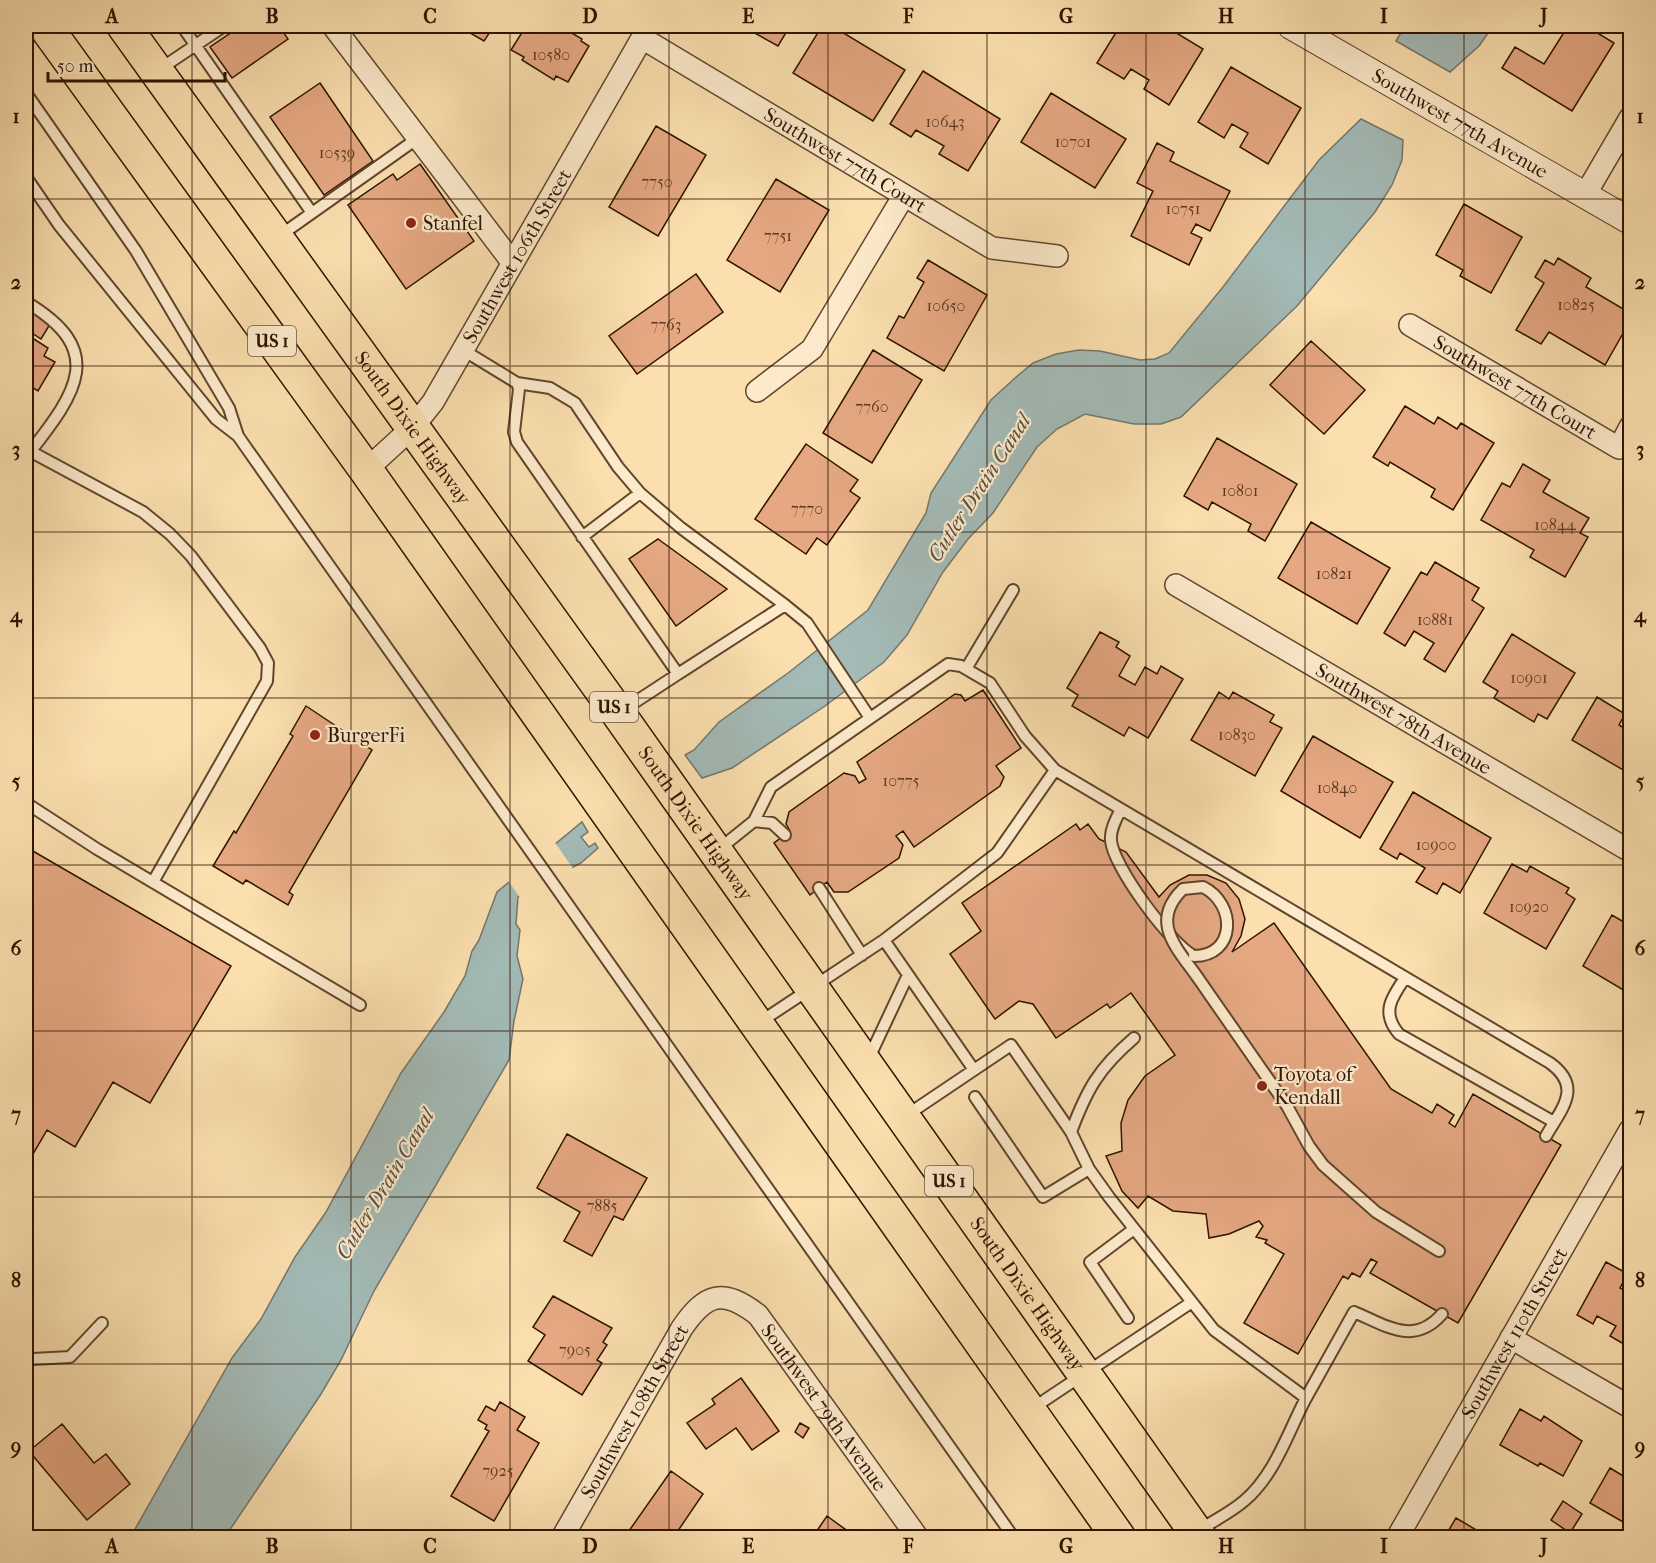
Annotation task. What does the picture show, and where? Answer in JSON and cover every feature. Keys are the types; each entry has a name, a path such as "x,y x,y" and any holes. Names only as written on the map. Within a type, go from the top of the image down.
{"highway":[{"name":"US 1","path":"45,26 366,470 1119,1538"},
{"name":"South Dixie Highway","path":"124,26 717,851 1198,1535"}],"street":[{"path":"333,26 512,262"},
{"name":"Southwest 77th Avenue","path":"1291,26 1630,221"},
{"name":"Southwest 106th Street","path":"366,470 413,427 433,402 645,32"},
{"name":"Southwest 77th Court","path":"645,32 903,197 992,248 1057,256"},
{"path":"1585,195 1630,118"},
{"path":"757,391 812,349 903,197"},
{"name":"Southwest 77th Court","path":"1410,325 1618,448 1630,428"},
{"name":"Southwest 78th Avenue","path":"1176,585 1630,851"},
{"name":"Southwest 110th Street","path":"1397,1538 1630,1130"},
{"name":"Southwest 108th Street","path":"562,1538 682,1328 693,1312 707,1300 718,1297"},
{"name":"Southwest 79th Avenue","path":"718,1297 732,1298 758,1315 918,1538"},
{"path":"1511,1338 1630,1407"}],"lane":[{"path":"182,26 312,213"},
{"path":"156,71 224,26"},
{"path":"26,93 136,251 230,408 238,436"},
{"path":"276,238 418,138"},
{"path":"26,177 66,234 216,419 238,436 1014,1538"},
{"path":"26,302 51,318 68,339 78,359 76,380 46,431 28,451 143,512 170,534 235,611 268,663 267,681 153,882"},
{"path":"463,350 517,383 550,388 575,403 618,467 640,493 681,528 807,623 812,635 870,718"},
{"path":"517,383 519,389 514,432 517,442 678,674"},
{"path":"582,537 640,493"},
{"path":"966,669 1012,590"},
{"path":"618,713 785,605"},
{"path":"717,851 754,821 771,787 948,664 966,669 990,683 1026,736 1055,771 1563,1073 1569,1087 1567,1098 1546,1136"},
{"path":"757,1024 884,940 997,853 1055,771"},
{"path":"26,803 153,882 360,1005"},
{"path":"1121,809 1110,838 1119,865 1172,939 1194,956 1205,956 1223,941 1228,926 1228,916 1221,900 1203,887 1183,890 1169,906 1167,920 1171,941 1287,1106 1309,1146 1323,1165 1376,1212 1439,1251"},
{"path":"754,821 772,823 785,835"},
{"path":"819,888 862,955"},
{"path":"884,940 974,1070"},
{"path":"866,1063 908,975"},
{"path":"1405,978 1392,997 1388,1013 1391,1025 1399,1034 1554,1122"},
{"path":"1071,1132 1082,1103 1107,1061 1134,1038"},
{"path":"904,1116 1011,1046 1071,1132 1089,1168 1214,1330 1306,1398"},
{"path":"975,1097 1043,1197 1089,1168"},
{"path":"1128,1318 1090,1262 1134,1229"},
{"path":"1030,1410 1086,1375 1192,1302"},
{"path":"1198,1535 1245,1500 1253,1491 1281,1450 1306,1398 1354,1312 1408,1332 1421,1330 1434,1323 1442,1314"},
{"path":"26,1354 33,1359 70,1357 102,1323"}],"water":[{"path":"1405,26 1493,26 1479,46 1450,72 1396,41"},
{"name":"Cutler Drain Canal","path":"1361,119 1403,140 1402,160 1392,185 1375,212 1297,306 1181,417 1161,424 1134,424 1085,414 1057,429 1037,447 993,513 968,539 943,572 907,635 884,662 825,706 732,768 702,778 685,755 694,750 719,722 788,673 868,610 926,513 931,493 991,400 1033,363 1056,354 1079,350 1100,351 1140,360 1155,359 1169,353 1223,287 1319,160"},
{"name":"Cutler Drain Canal","path":"582,822 588,832 581,837 589,847 595,843 598,848 581,863 518,897 516,924 520,930 517,956 523,979 509,1060 374,1291 341,1360 321,1394 225,1537 130,1538 232,1358 261,1319 295,1257 326,1212 401,1073 444,1012 465,976 472,951 479,940 497,892"}],"pier":[{"path":"554,841 574,870 521,899 507,879"}],"building":[{"path":"241,26 279,26 288,39 232,78 210,47"},
{"path":"458,26 494,26 484,41"},
{"path":"526,26 560,26 589,46 568,82 556,76 554,80 522,60 524,57 511,50"},
{"path":"742,26 790,26 778,46"},
{"path":"822,26 832,26 905,70 873,121 793,73"},
{"path":"1120,26 1165,26 1203,49 1169,105 1144,89 1149,80 1131,69 1124,79 1097,63"},
{"path":"1568,26 1586,26 1614,43 1572,111 1502,68 1515,47 1544,64"},
{"path":"1231,67 1301,108 1268,164 1240,147 1248,133 1232,124 1224,138 1198,122"},
{"path":"923,71 1000,119 968,171 939,154 944,146 916,130 911,137 890,124"},
{"path":"320,83 373,161 324,195 270,117"},
{"path":"1051,93 1126,139 1095,188 1021,142"},
{"path":"656,126 706,155 658,236 609,207"},
{"path":"1157,143 1174,152 1170,161 1230,191 1210,231 1196,224 1191,233 1202,238 1189,265 1131,236 1153,191 1137,183"},
{"name":"Stanfel","path":"420,164 474,241 406,289 348,205 393,174 397,180"},
{"path":"776,179 829,210 780,292 727,260"},
{"path":"1464,204 1522,237 1491,293 1460,276 1463,270 1436,255"},
{"path":"1558,258 1591,278 1586,287 1630,313 1630,321 1605,365 1549,332 1541,344 1516,330 1544,283 1535,277 1545,260 1554,265"},
{"path":"928,260 987,295 944,371 887,338 899,316 904,318 924,282 917,278"},
{"path":"696,274 723,312 637,374 609,336"},
{"path":"31,301 55,316 41,339 26,329 26,311"},
{"path":"26,334 48,348 44,356 55,362 38,391 27,384 26,387"},
{"path":"1311,341 1365,390 1324,434 1270,385"},
{"path":"873,350 922,380 872,463 823,433"},
{"path":"1405,406 1434,424 1438,417 1457,429 1461,423 1494,443 1453,510 1431,497 1435,489 1390,462 1388,466 1373,457"},
{"path":"1217,438 1297,484 1265,541 1248,531 1251,524 1212,502 1208,510 1184,496"},
{"path":"806,444 858,480 850,491 860,498 827,545 817,538 806,554 755,519"},
{"path":"1523,464 1550,480 1543,492 1589,518 1580,533 1588,537 1565,577 1530,557 1534,550 1481,520 1502,483 1510,487"},
{"path":"1311,522 1390,568 1357,624 1278,578"},
{"path":"658,539 727,589 676,626 629,559"},
{"path":"1435,562 1479,588 1472,600 1484,608 1445,672 1424,659 1434,643 1414,631 1405,646 1384,633 1421,572 1427,575"},
{"path":"1100,632 1119,642 1116,647 1130,656 1119,676 1135,685 1145,667 1157,674 1161,666 1183,679 1148,738 1129,727 1124,736 1072,706 1078,695 1067,688"},
{"path":"1512,634 1575,673 1547,719 1538,714 1534,722 1494,698 1498,691 1483,682"},
{"path":"983,690 1021,748 996,766 1004,777 1000,786 914,847 903,831 896,836 903,845 899,858 848,892 834,892 827,882 810,895 774,843 790,831 786,824 789,812 844,773 855,776 859,783 866,779 857,762 955,694 961,695 965,701"},
{"path":"1219,692 1229,699 1233,692 1274,715 1270,722 1282,728 1255,776 1191,740"},
{"path":"1597,697 1625,714 1619,725 1630,732 1630,774 1572,740"},
{"path":"306,706 372,750 289,892 293,895 288,905 246,880 243,884 213,866 234,831 236,833 293,736 290,734"},
{"path":"1313,736 1393,782 1360,838 1281,791"},
{"path":"1413,792 1491,838 1460,893 1443,883 1437,894 1416,882 1425,868 1400,853 1397,859 1380,849"},
{"name":"Toyota of Kendall","path":"1076,824 1080,830 1088,824 1099,839 1126,852 1159,897 1170,885 1189,875 1207,875 1226,883 1239,899 1245,919 1241,936 1232,952 1274,923 1391,1089 1432,1113 1437,1104 1454,1115 1449,1123 1455,1127 1473,1094 1561,1145 1458,1323 1370,1273 1377,1262 1371,1259 1360,1277 1352,1273 1348,1279 1343,1276 1298,1354 1244,1323 1284,1254 1265,1243 1267,1240 1256,1237 1263,1226 1259,1221 1229,1234 1209,1238 1206,1214 1173,1211 1148,1196 1138,1208 1122,1191 1106,1156 1122,1151 1121,1123 1128,1100 1145,1076 1175,1055 1131,993 1110,1008 1107,1004 1056,1038 1033,1004 1019,1001 995,1019 950,954 981,931 962,903"},
{"path":"26,847 231,966 150,1103 113,1082 75,1147 47,1130 26,1166"},
{"path":"1512,864 1527,872 1530,866 1569,888 1566,893 1575,899 1546,949 1484,913"},
{"path":"1627,913 1630,915 1630,994 1583,966 1612,915 1622,921"},
{"path":"567,1134 647,1178 623,1220 614,1216 592,1256 564,1241 580,1212 537,1188"},
{"path":"1606,1262 1628,1274 1620,1288 1630,1293 1630,1340 1627,1346 1610,1336 1616,1326 1597,1316 1593,1324 1577,1315"},
{"path":"553,1296 612,1328 603,1342 607,1345 597,1360 602,1363 582,1395 528,1361 545,1335 533,1327"},
{"path":"741,1378 779,1431 752,1450 736,1428 706,1449 687,1423 715,1404 712,1399"},
{"path":"500,1402 525,1417 517,1430 539,1443 494,1521 451,1496 489,1431 485,1429 487,1425 478,1420 486,1406 495,1411"},
{"path":"1520,1409 1541,1421 1544,1416 1582,1441 1563,1476 1540,1463 1538,1466 1500,1445"},
{"path":"800,1423 809,1428 803,1438 795,1432"},
{"path":"62,1424 94,1463 106,1454 130,1484 87,1520 29,1451"},
{"path":"1610,1468 1630,1480 1630,1510 1623,1522 1590,1503"},
{"path":"671,1471 703,1494 673,1538 624,1538"},
{"path":"1563,1501 1582,1514 1570,1533 1551,1520"},
{"path":"827,1516 849,1532 845,1538 812,1538"},
{"path":"1456,1518 1490,1538 1444,1538"}],"place":[{"name":"Stanfel","path":"411,223"},
{"name":"BurgerFi","path":"315,735"},
{"name":"Toyota of Kendall","path":"1262,1086"}]}
